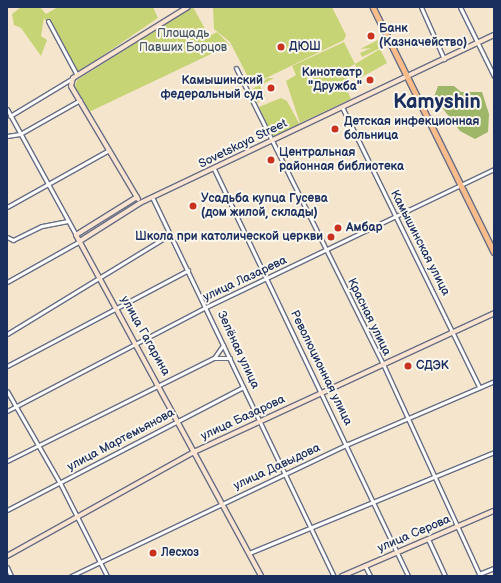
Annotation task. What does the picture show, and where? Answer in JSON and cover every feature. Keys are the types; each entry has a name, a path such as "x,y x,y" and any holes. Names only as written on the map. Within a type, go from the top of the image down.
{"main road":[{"path":"373,7 494,252"}],"street":[{"path":"10,116 188,7"},
{"path":"421,7 444,59"},
{"path":"460,7 475,44 494,76"},
{"path":"48,21 77,75"},
{"name":"Sovetskaya Street","path":"7,282 80,241 140,203 153,199 494,35"},
{"name":"Красная улица","path":"236,68 383,364 436,476 480,575"},
{"path":"73,78 71,86 140,203"},
{"path":"7,136 20,134 80,100"},
{"name":"Камышинская улица","path":"342,107 455,332 480,387"},
{"name":"улица Гагарина","path":"7,109 67,221 118,308 196,451 260,576"},
{"path":"7,207 109,150"},
{"name":"Революционная улица","path":"214,169 348,444 408,576"},
{"name":"улица Лазарева","path":"7,411 206,307 327,251 494,170"},
{"path":"76,235 137,197"},
{"name":"Зелёная улица","path":"153,199 243,387 261,420 313,528 334,576"},
{"path":"7,237 13,240 42,226 67,221"},
{"path":"7,334 101,279 170,234"},
{"path":"7,366 188,270"},
{"name":"улица Базарова","path":"7,556 196,451 494,313"},
{"path":"214,358 223,345"},
{"path":"7,461 159,384 214,358 230,358"},
{"name":"улица Давыдова","path":"71,576 348,444 494,381"},
{"name":"улица Мартемьянова","path":"7,510 243,387"},
{"path":"7,390 78,516 107,576"},
{"path":"249,553 313,528 494,452"},
{"name":"улица Серова","path":"342,576 494,511"},
{"path":"428,539 445,576"},
{"path":"365,566 370,576"},
{"path":"7,567 11,576"},
{"path":"480,575 494,568"}],"green space":[{"path":"21,7 40,7 46,14 58,7 153,7 158,18 74,75 44,18 41,36 47,40 41,56 21,28 14,25 12,14"},
{"name":"Площадь Павших Борцов","path":"193,7 209,36 217,32 230,45 89,112 75,87 77,80"},
{"name":"ДЮШ","path":"213,7 332,7 346,35 344,40 252,85 230,42 214,29"},
{"path":"380,39 384,46 362,57 360,53 371,48 360,49"},
{"path":"344,42 355,64 346,69 350,79 344,84 351,99 300,123 286,81 296,75 292,66"},
{"path":"380,49 387,63 360,78 355,64"},
{"path":"268,78 274,78 260,86 265,96 257,103 251,90"},
{"path":"438,86 454,86 461,92 482,92 489,114 488,132 475,139 460,131 434,97"},
{"path":"281,98 287,101 300,125 273,138 259,107"}],"place":[{"name":"Банк (Казначейство)","path":"371,36"},
{"name":"ДЮШ","path":"281,47"},
{"name":"Кинотеатр \"Дружба\"","path":"370,80"},
{"name":"Камышинский федеральный суд","path":"271,88"},
{"name":"Детская инфекционная больница","path":"335,129"},
{"name":"Центральная районная библиотека","path":"271,160"},
{"name":"Усадьба купца Гусева (дом жилой, склады)","path":"193,206"},
{"name":"Амбар","path":"338,228"},
{"name":"Школа при католической церкви","path":"331,237"},
{"name":"СДЭК","path":"408,366"},
{"name":"Лесхоз","path":"153,553"}],"district":[{"name":"Kamyshin","path":"437,102"}]}
